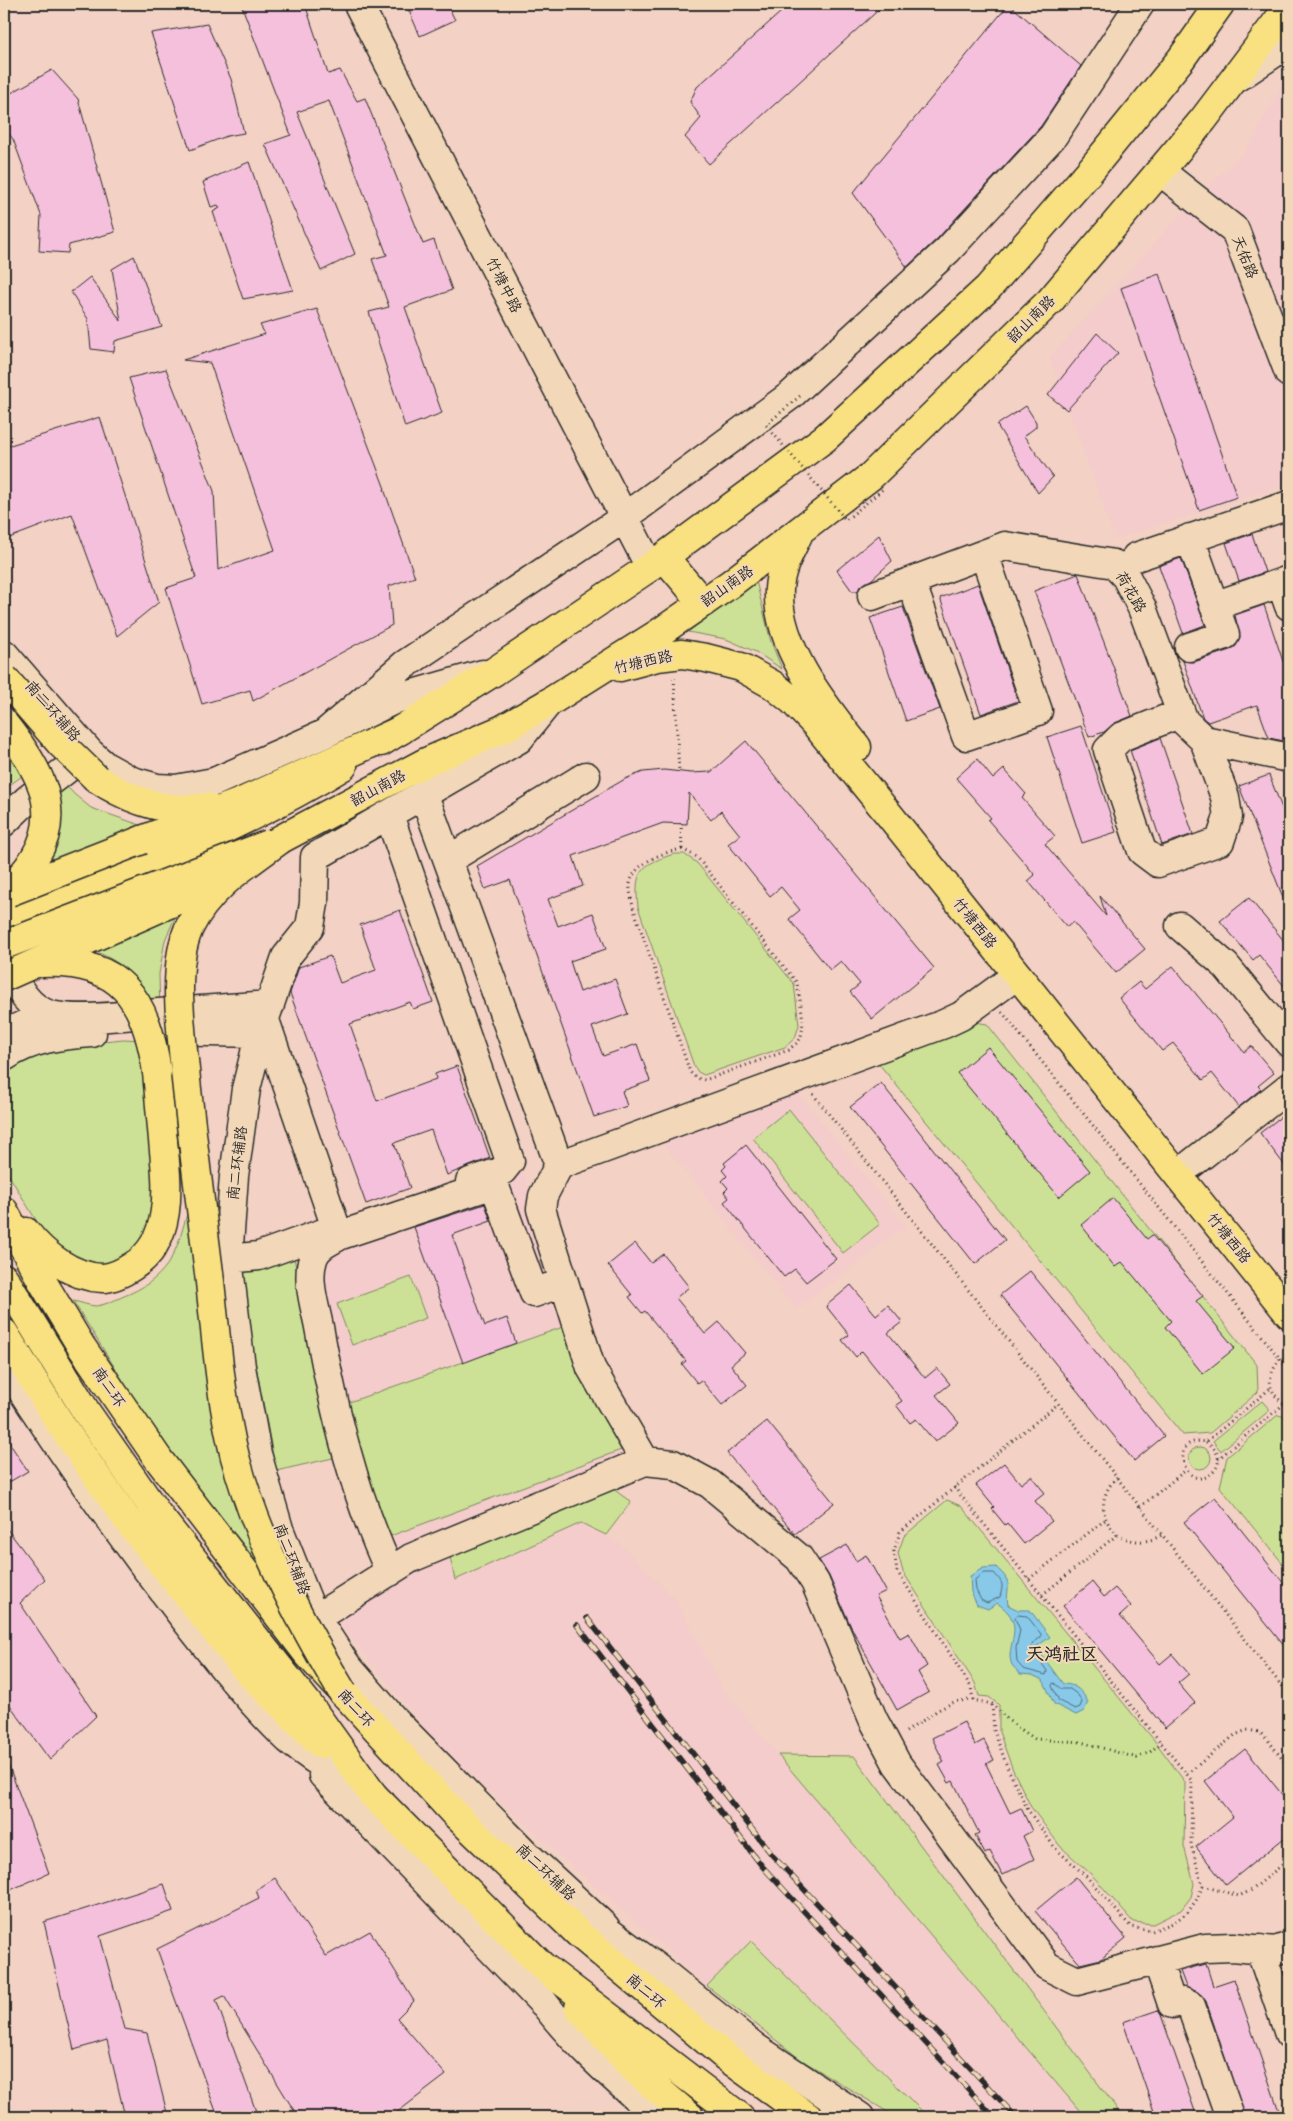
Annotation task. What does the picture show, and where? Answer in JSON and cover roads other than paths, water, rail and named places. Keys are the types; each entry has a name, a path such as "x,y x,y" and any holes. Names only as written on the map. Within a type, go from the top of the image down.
{"main road":[{"path":"13,917 224,830 303,790 495,671 657,562 826,438 988,288 1089,172 1181,59 1220,4"},
{"name":"韶山南路","path":"4,945 281,839 426,762 503,729 548,703 703,603 800,532 874,473 1050,300 1160,171 1235,79 1289,6"},
{"name":"竹塘西路","path":"800,532 785,561 779,588 782,619 794,653 810,682 836,721 1289,1288"},
{"path":"657,562 703,603"},
{"name":"竹塘西路","path":"592,675 657,657 682,654 741,667 773,685 793,701 891,817 1289,1314"},
{"path":"4,678 62,745 89,758 117,792 141,802 172,809 202,808 240,802"},
{"path":"4,724 34,765 43,783 47,809 47,831 38,852 25,874 4,892"},
{"path":"4,892 52,876 240,802 401,730"},
{"path":"11,983 32,964 198,890 281,839"},
{"path":"281,839 221,884 204,903 189,929 181,954 182,1031 194,1160 220,1375 235,1456 255,1520 274,1564 317,1650 343,1693"},
{"path":"4,1204 32,1240 50,1257 73,1271 91,1278 110,1278 128,1270 144,1259 156,1241 164,1218 167,1186 157,1072 153,1044 145,1018 134,999 122,985 108,975 85,966 56,962 32,964"},
{"name":"南二环","path":"4,1211 42,1281 81,1346 159,1460 307,1653 454,1813 578,1934 726,2057 804,2113"},
{"path":"4,1278 87,1413 158,1515 308,1704 373,1795"},
{"path":"4,1333 63,1428 123,1514 248,1672 542,1966 635,2070 690,2117"},
{"path":"542,1966 740,2117"}],"street":[{"name":"竹塘中路","path":"358,4 625,517 657,562"},
{"path":"324,734 404,665 625,517 790,395 948,250 1053,136 1140,4"},
{"path":"1235,79 1289,43"},
{"name":"天佑路","path":"1160,171 1235,230 1283,335 1289,373"},
{"path":"1136,557 1289,505"},
{"path":"1189,647 1225,635 1190,538"},
{"name":"荷花路","path":"872,596 1005,546 1114,564 1126,577 1142,608 1180,714 1184,721 1204,740"},
{"path":"914,590 966,736 1038,711 984,554"},
{"path":"1214,606 1287,590"},
{"name":"南二环辅路","path":"4,654 89,758 28,799 4,822"},
{"path":"4,804 89,758 132,781 156,788 176,789 214,782 396,700 495,671"},
{"path":"228,1259 259,1256 502,1171 510,1161 389,815 519,739 548,703"},
{"path":"1180,714 1121,736 1108,750 1142,851 1158,863 1220,841 1228,817 1225,797 1204,740"},
{"path":"1204,740 1289,758"},
{"path":"448,860 586,776"},
{"path":"424,795 559,1165"},
{"name":"南二环辅路","path":"343,1693 279,1529 257,1454 241,1366 228,1259 234,1176 246,1089 265,1020 286,957 310,927 314,902 315,857 389,815"},
{"path":"1180,926 1226,966 1289,1043"},
{"path":"4,954 11,983 14,1037"},
{"path":"645,1461 592,1368 541,1209 543,1196 559,1165 953,1020 1017,975"},
{"path":"11,983 29,1004 44,1013 61,1017 110,1016 265,1020"},
{"path":"14,1037 61,1017"},
{"path":"265,1020 336,1228"},
{"path":"14,1037 57,1036 265,1020"},
{"path":"1191,1164 1289,1087"},
{"path":"390,1572 350,1468 332,1397 311,1282 313,1259 324,1244 341,1235 494,1184 534,1293 564,1282"},
{"path":"4,1363 74,1470 143,1565 209,1650 374,1830 490,1947 622,2086 659,2117"},
{"path":"314,1615 411,1558 645,1461 673,1464 710,1484 799,1558 815,1582 873,1719 897,1764 1047,1966 1077,1981 1205,1948 1233,1947 1276,1951 1289,1946"},
{"name":"南二环辅路","path":"314,1615 347,1666 394,1720 528,1856 605,1927 756,2048 860,2117"},
{"path":"289,1739 329,1768 373,1795"},
{"name":"南二环辅路","path":"518,1876 605,1927"},
{"path":"485,1909 543,2003"},
{"path":"1260,1949 1289,2034"},
{"path":"1157,1960 1172,2004 1183,2002 1191,2006 1230,2117"}],"water":[{"path":"996,1567 1008,1582 1008,1605 1018,1610 1030,1610 1050,1637 1036,1647 1063,1684 1075,1687 1083,1695 1088,1702 1084,1711 1076,1715 1054,1704 1043,1680 1032,1675 1020,1674 1012,1665 1010,1650 1014,1627 1012,1619 1007,1611 997,1603 988,1609 977,1605 971,1592 970,1576 983,1568"}],"railway":[{"path":"587,1618 773,1856 1016,2117"},
{"path":"577,1625 762,1866 994,2117"}],"district":[{"name":"天鸿社区","path":"1062,1654"}]}
